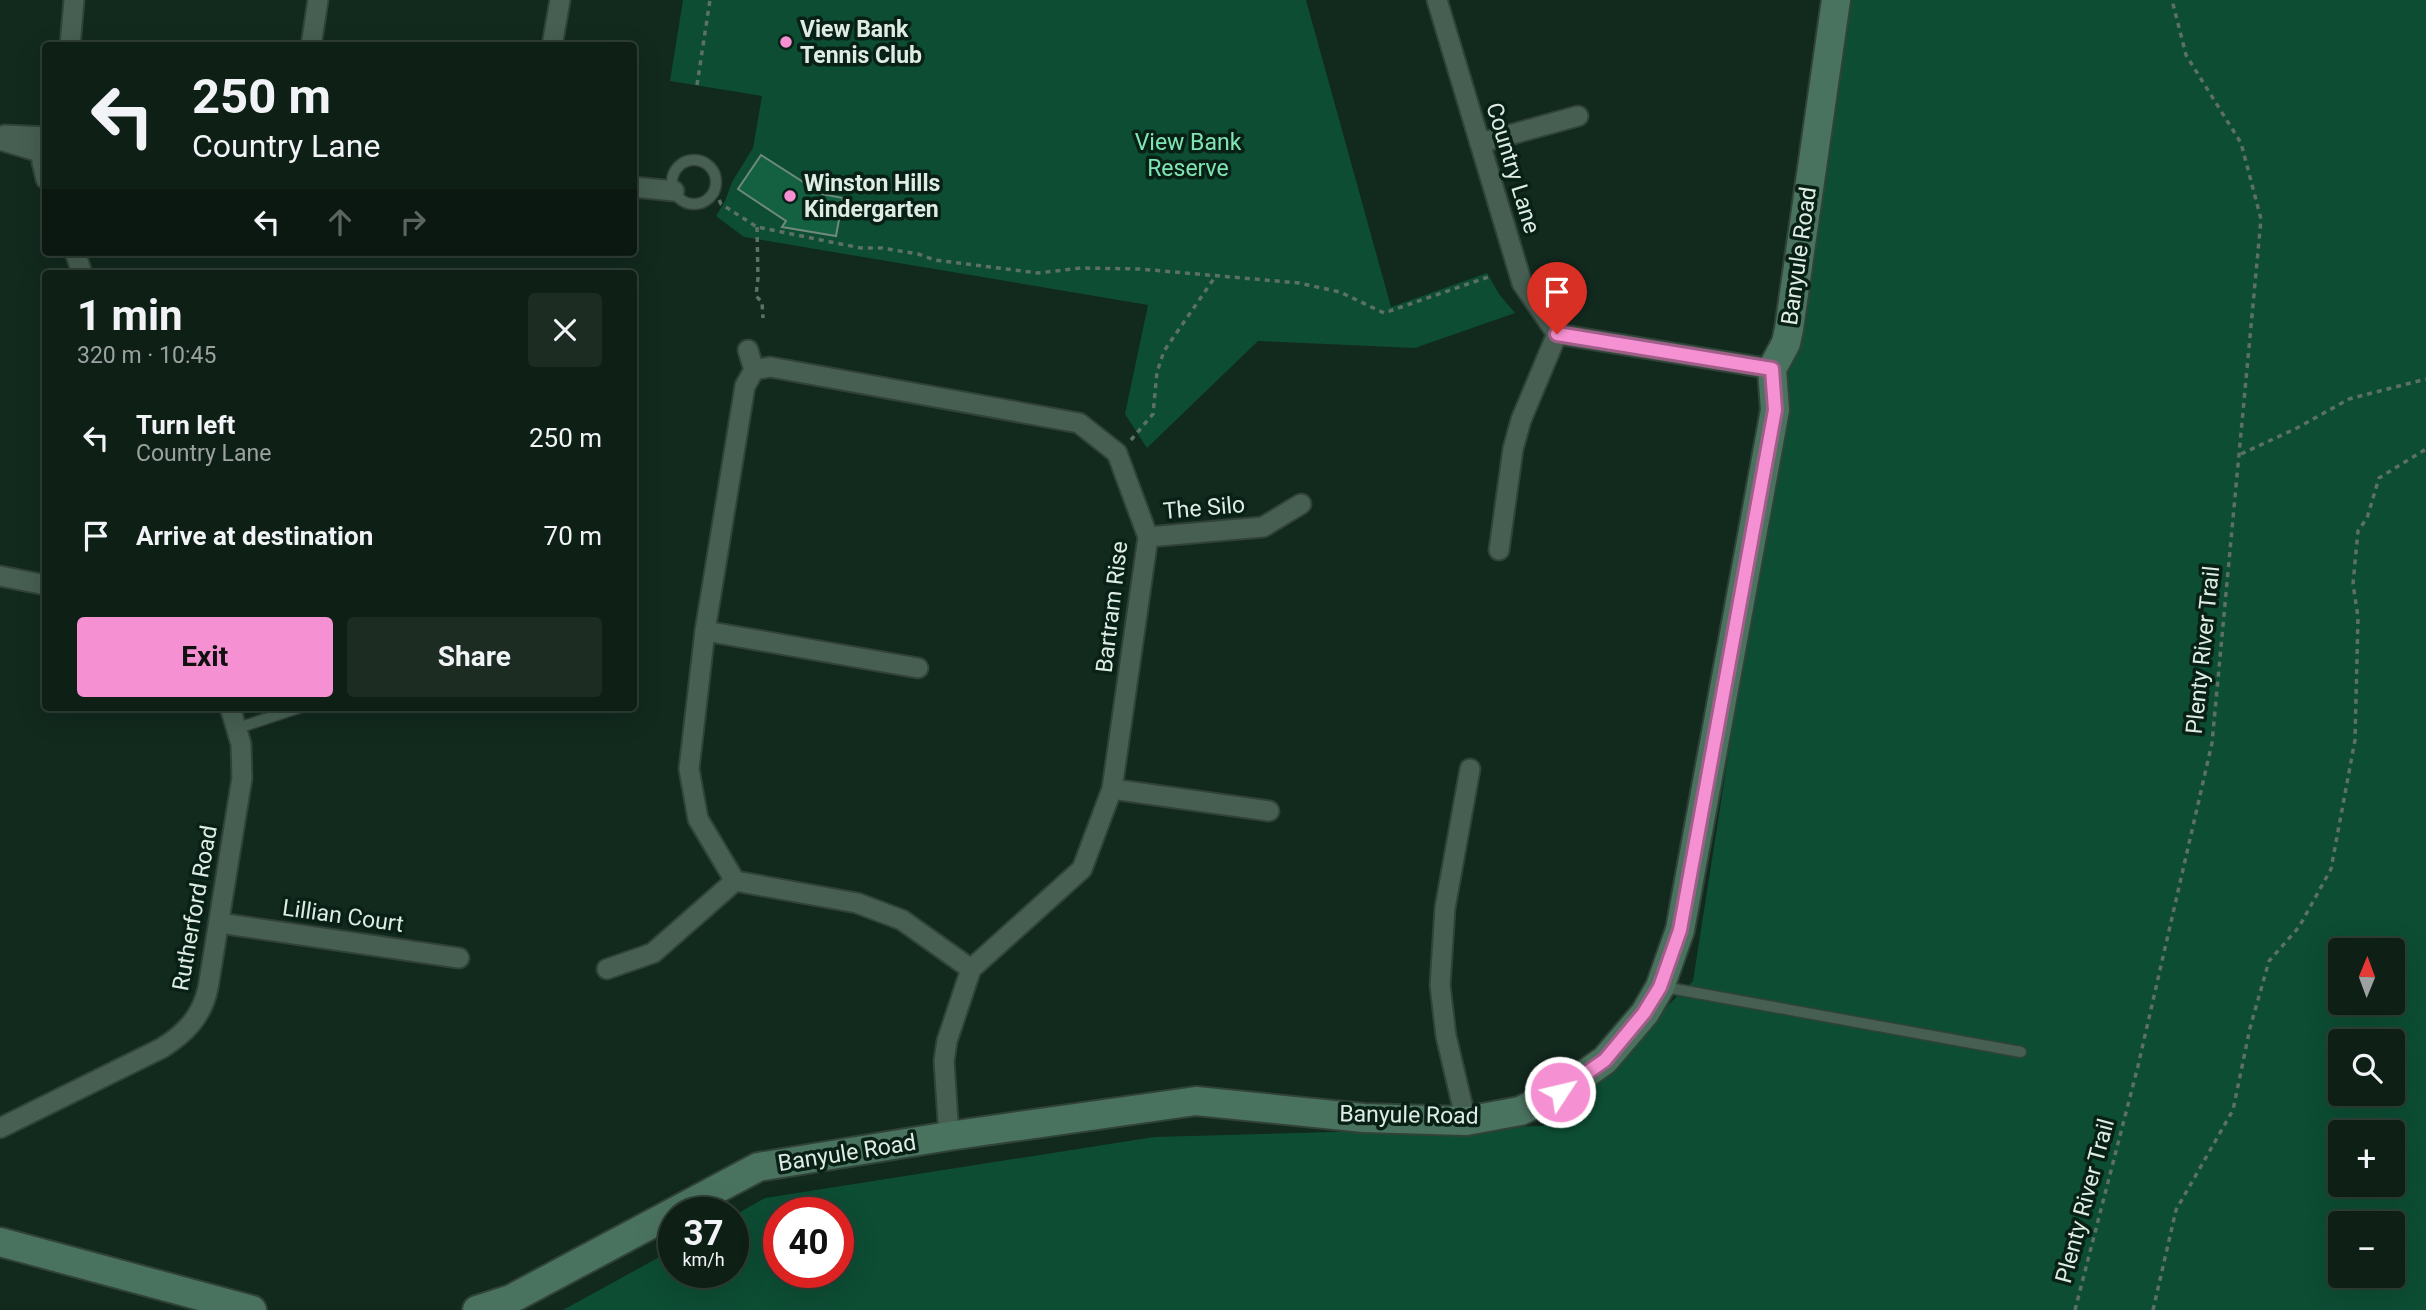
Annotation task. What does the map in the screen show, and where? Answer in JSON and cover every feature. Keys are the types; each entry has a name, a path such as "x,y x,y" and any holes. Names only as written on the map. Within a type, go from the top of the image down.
{"street":[{"path":"64,42 74,0"},
{"path":"312,42 318,0"},
{"path":"553,42 560,0"},
{"name":"Country Lane","path":"1437,0 1522,283 1557,334"},
{"name":"Banyule Road","path":"477,1310 511,1300 758,1167 949,1136 1196,1101 1364,1118 1466,1121 1520,1111 1560,1092 1605,1060 1644,1013 1660,987 1680,930 1773,424 1775,392 1772,369 1786,343 1789,329 1836,0"},
{"path":"70,24 70,42"},
{"path":"1480,144 1578,116"},
{"path":"0,138 42,143"},
{"path":"637,187 674,191"},
{"path":"1499,550 1513,449 1521,420 1557,334 1772,369"},
{"path":"748,350 754,370 745,386 705,631 689,769 698,819 735,881 868,907 901,920 971,969"},
{"path":"754,370 770,367 1079,423 1116,453"},
{"name":"Bartram Rise","path":"949,1136 944,1061 947,1041 971,969 1082,869 1112,789 1148,537 1116,453"},
{"name":"The Silo","path":"1148,537 1263,527 1301,504"},
{"path":"0,576 42,584"},
{"path":"705,631 918,668"},
{"name":"Rutherford Road","path":"0,1128 162,1048 194,1022 205,1001 242,778 243,760 231,711"},
{"path":"1466,1121 1446,1036 1440,985 1445,908 1470,769"},
{"path":"1112,789 1269,811"},
{"path":"607,969 653,953 735,881"},
{"name":"Lillian Court","path":"219,923 459,958"},
{"path":"0,1242 252,1310"}],"lane":[{"path":"698,160 711,168 716,183 715,191 703,203 694,204 679,198 674,191 673,175 683,163 698,160"},
{"path":"237,728 289,711"},
{"path":"1660,987 2021,1052"}],"path":[{"path":"697,85 710,0"},
{"name":"Plenty River Trail","path":"2075,1310 2138,1066 2212,743 2261,219 2241,142 2186,55 2172,0"},
{"path":"715,191 721,204 757,227 861,248 882,248 918,254 934,260 1038,273 1081,268 1140,269 1322,286 1384,313 1491,276"},
{"path":"757,227 756,296 762,302 763,318"},
{"path":"1116,453 1153,414 1161,357 1215,276"},
{"path":"2240,454 2297,428 2349,399 2426,379"},
{"path":"2153,1310 2176,1210 2233,1110 2250,1028 2269,961 2299,927 2331,869 2355,740 2358,617 2353,584 2358,531 2367,518 2379,478 2426,449"}],"green space":[{"name":"View Bank Reserve","path":"683,0 1306,0 1391,307 1487,273 1499,294 1515,313 1415,348 1258,341 1147,448 1125,414 1148,305 744,237 716,216 732,182 753,148 762,96 670,81"},
{"path":"1846,0 2426,0 2426,1310 563,1310 658,1258 658,1288 749,1288 749,1207 763,1199 763,1288 854,1288 854,1197 771,1197 1154,1137 1543,1126 1693,981"}],"building":[{"name":"Winston Hills Kindergarten","path":"761,155 822,194 843,198 836,236 782,227 786,221 738,189"}],"place":[{"name":"View Bank Tennis Club","path":"786,42"},
{"name":"Winston Hills Kindergarten","path":"790,196"}],"route":[{"path":"1557,334 1772,369 1775,392 1775,410 1680,930 1660,987 1644,1013 1605,1060 1560,1092"}]}
